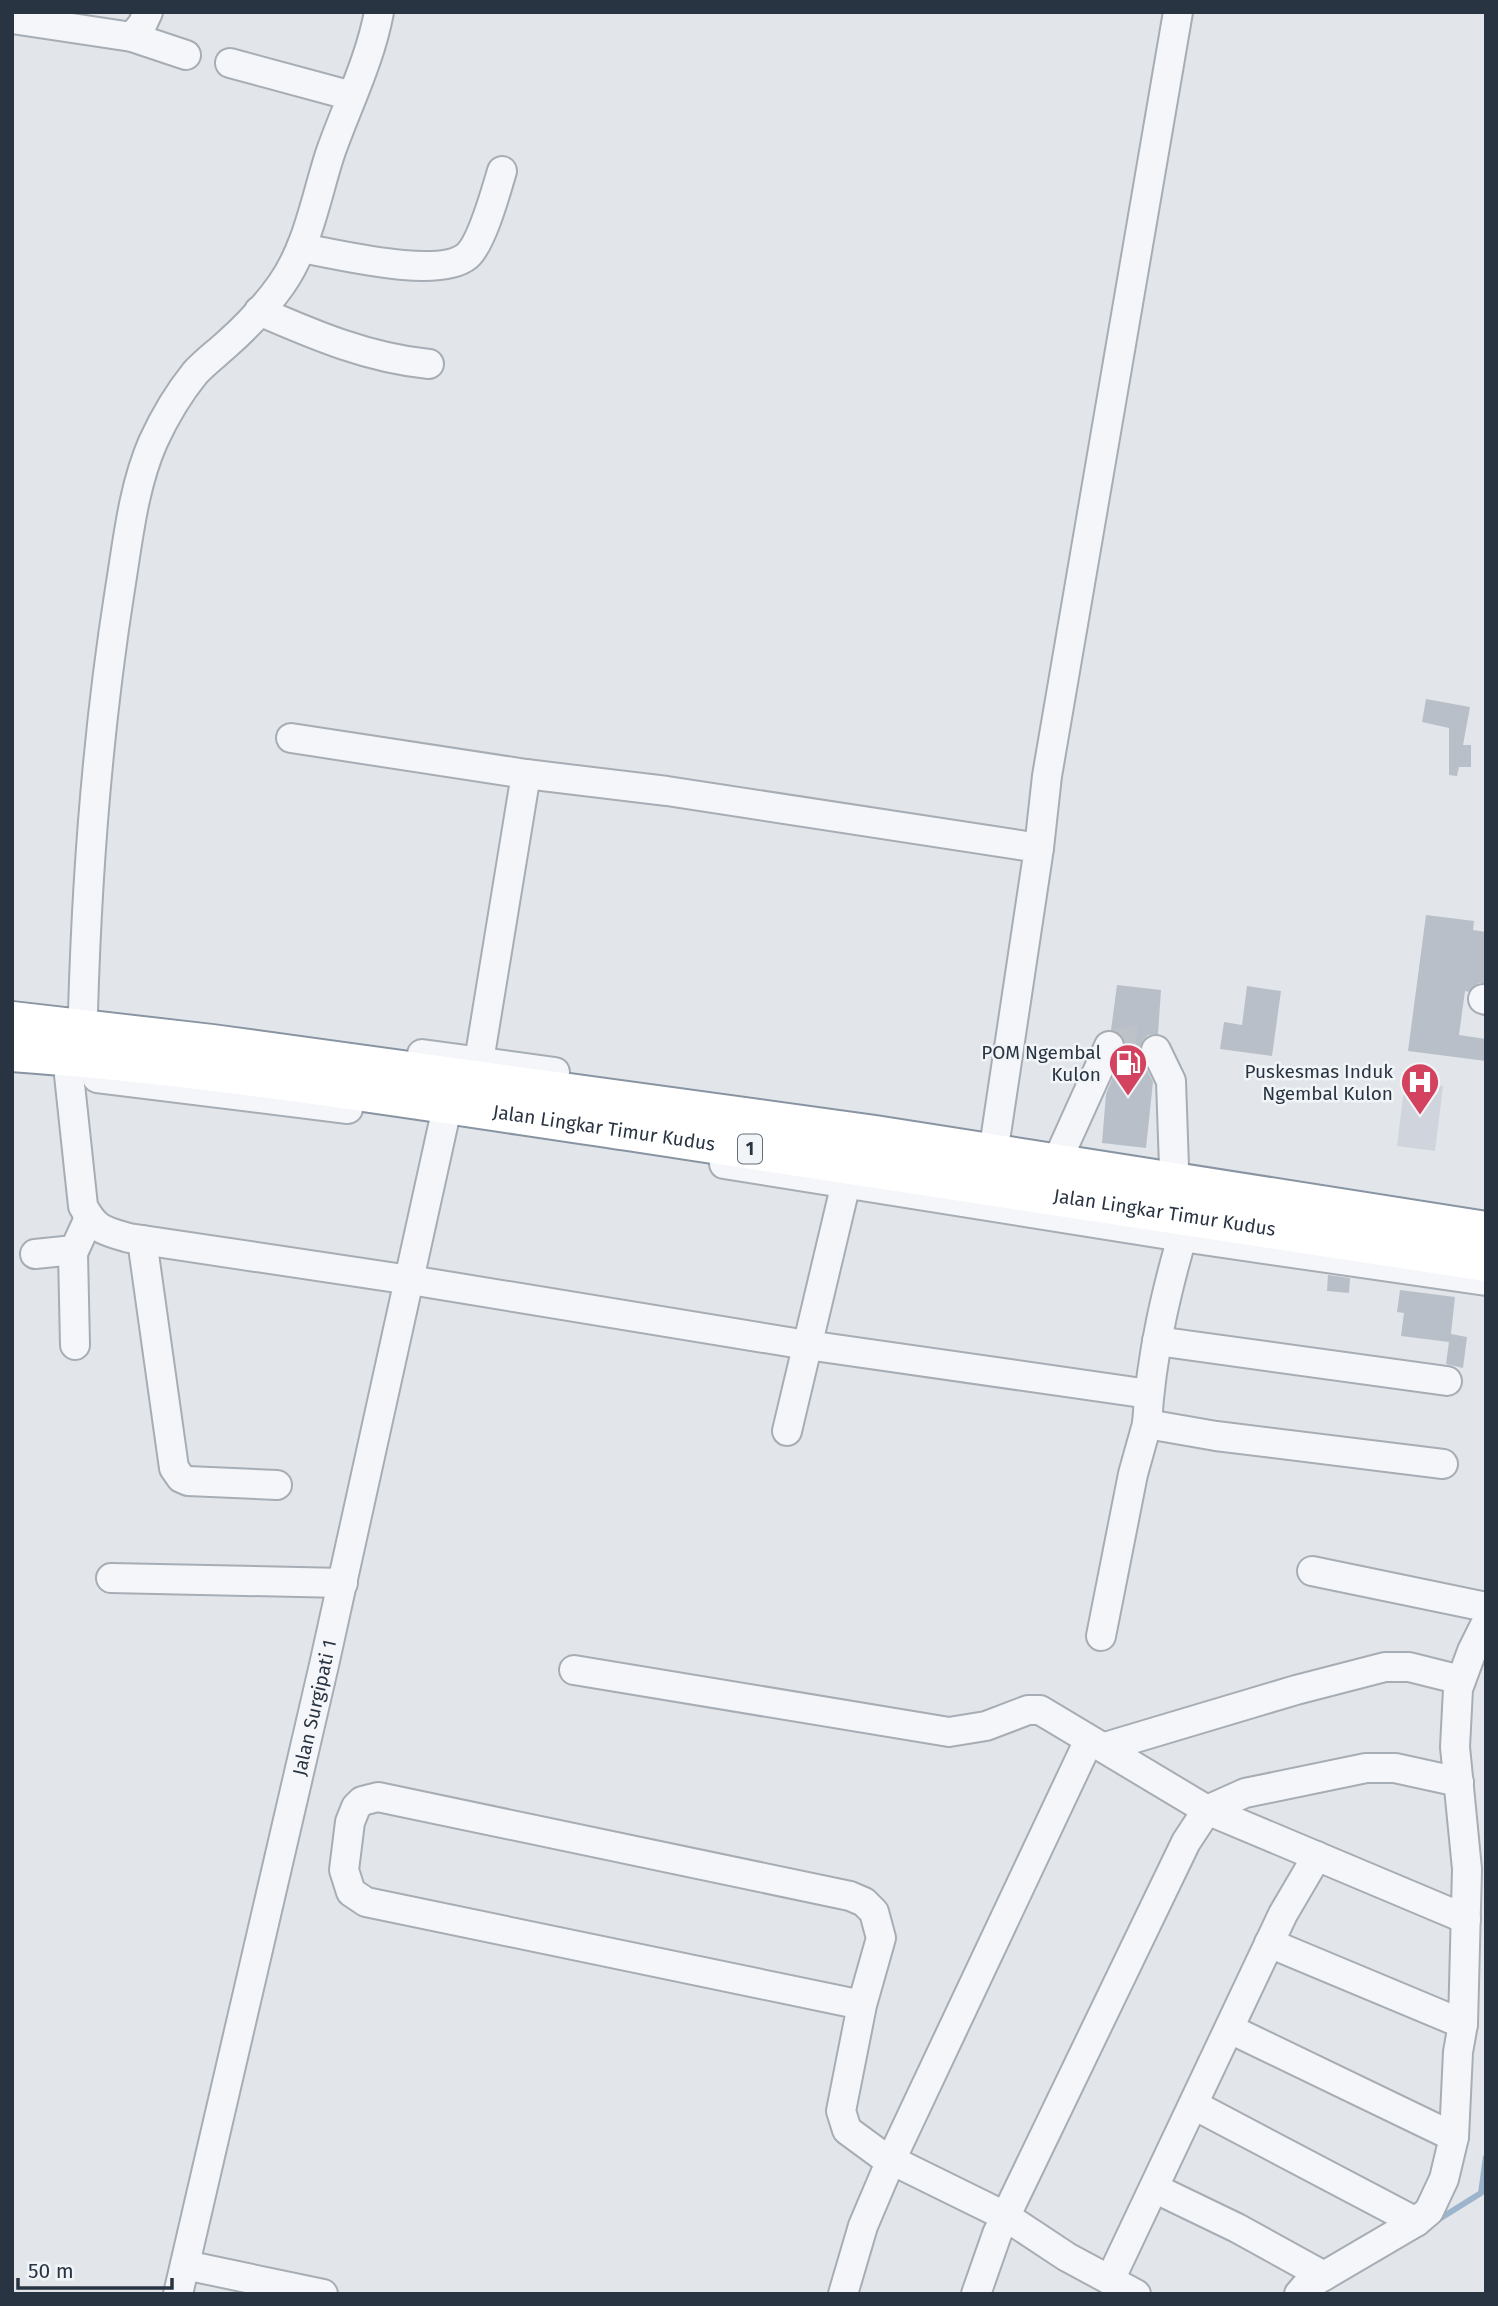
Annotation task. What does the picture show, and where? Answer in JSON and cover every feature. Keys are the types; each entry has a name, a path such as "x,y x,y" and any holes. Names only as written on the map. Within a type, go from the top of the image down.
{"highway":[{"name":"Jalan Lingkar Timur Kudus","path":"12,1021 212,1044 993,1146 1057,1181"},
{"name":"Jalan Lingkar Timur Kudus","path":"12,1052 201,1070 1057,1181 1181,1200 1486,1262"},
{"name":"Jalan Lingkar Timur Kudus","path":"1181,1200 1486,1231"}],"street":[{"path":"132,37 148,12"},
{"path":"83,1012 86,925 99,758 115,624 133,510 152,444 170,409 196,372 237,335 282,285 301,248 379,12"},
{"path":"12,1006 83,1012 479,1061 993,1146 1017,1004 1047,776 1178,12"},
{"path":"12,19 132,37 186,55"},
{"path":"230,63 352,96"},
{"path":"301,248 408,265 430,267 454,262 466,257 475,246 502,171"},
{"path":"259,311 330,342 400,361 429,364"},
{"path":"291,738 526,774 667,791 1039,848"},
{"path":"479,1061 526,774"},
{"path":"12,1070 444,1121 846,1183 1057,1181 1109,1046"},
{"path":"1101,1636 1133,1474 1147,1424 1157,1341 1170,1279 1181,1200 1171,1081 1156,1050"},
{"path":"69,1075 83,1206 89,1218 100,1229 142,1240 410,1280 807,1345 1149,1394"},
{"name":"Jalan Surgipati 1","path":"178,2294 343,1583 444,1121"},
{"path":"787,1432 846,1183"},
{"path":"1181,1200 1486,1216"},
{"path":"1181,1200 1486,1281"},
{"path":"75,1345 72,1264 74,1250 89,1218"},
{"path":"142,1240 174,1468 181,1478 188,1481 276,1485"},
{"path":"35,1254 74,1250"},
{"path":"1157,1341 1447,1381"},
{"path":"1147,1424 1216,1436 1443,1464"},
{"path":"1312,1571 1486,1607"},
{"path":"111,1578 343,1583"},
{"path":"1299,2294 1305,2287 1416,2222 1429,2211 1444,2179 1454,2137 1458,2052 1463,2024 1467,1869 1455,1747 1458,1689 1486,1622"},
{"path":"843,2294 863,2226 891,2160 1057,1804 1097,1743 1385,1667 1409,1667 1461,1681"},
{"path":"573,1670 949,1732 986,1726 1028,1710 1040,1710 1051,1714 1147,1776 1207,1810 1465,1919"},
{"path":"976,2294 1005,2216 1186,1842 1207,1810 1245,1794 1366,1768 1395,1768 1458,1782"},
{"path":"862,2005 366,1902 351,1892 344,1870 351,1822 356,1807 362,1801 378,1797 850,1896 863,1902 874,1912 881,1938 862,2005 841,2111 847,2130 891,2160 1005,2216 1067,2257 1136,2294"},
{"path":"1111,2280 1269,1943 1317,1856"},
{"path":"1269,1943 1463,2024"},
{"path":"1230,2029 1454,2137"},
{"path":"1194,2105 1416,2222"},
{"path":"1154,2188 1237,2228 1324,2276"},
{"path":"185,2265 323,2294"}],"shaded area":[{"name":"Puskesmas Induk Ngembal Kulon","path":"1405,1080 1443,1086 1435,1151 1397,1146"}],"building":[{"path":"1426,699 1470,707 1463,745 1471,745 1471,767 1459,767 1457,776 1449,775 1449,728 1422,722"},
{"path":"1426,915 1474,921 1473,930 1486,932 1486,983 1479,983 1469,992 1465,991 1459,1035 1486,1039 1486,1061 1408,1051"},
{"name":"POM Ngembal Kulon","path":"1117,985 1161,990 1158,1034 1148,1035 1140,1048 1141,1057 1153,1082 1146,1148 1102,1143 1106,1094 1126,1045 1122,1036 1111,1030"},
{"path":"1247,986 1281,991 1272,1056 1220,1049 1224,1022 1242,1025"},
{"path":"1328,1275 1350,1278 1349,1293 1327,1291"},
{"path":"1400,1290 1455,1297 1451,1334 1467,1337 1463,1368 1446,1364 1449,1342 1401,1336 1404,1313 1397,1312"}],"waterway":[{"path":"1436,2221 1481,2193 1486,2157"}],"tunnel":[{"path":"1109,1046 1134,1040 1144,1042 1156,1050"}],"place":[{"name":"POM Ngembal Kulon","path":"1128,1097"},
{"name":"Puskesmas Induk Ngembal Kulon","path":"1420,1116"}]}
